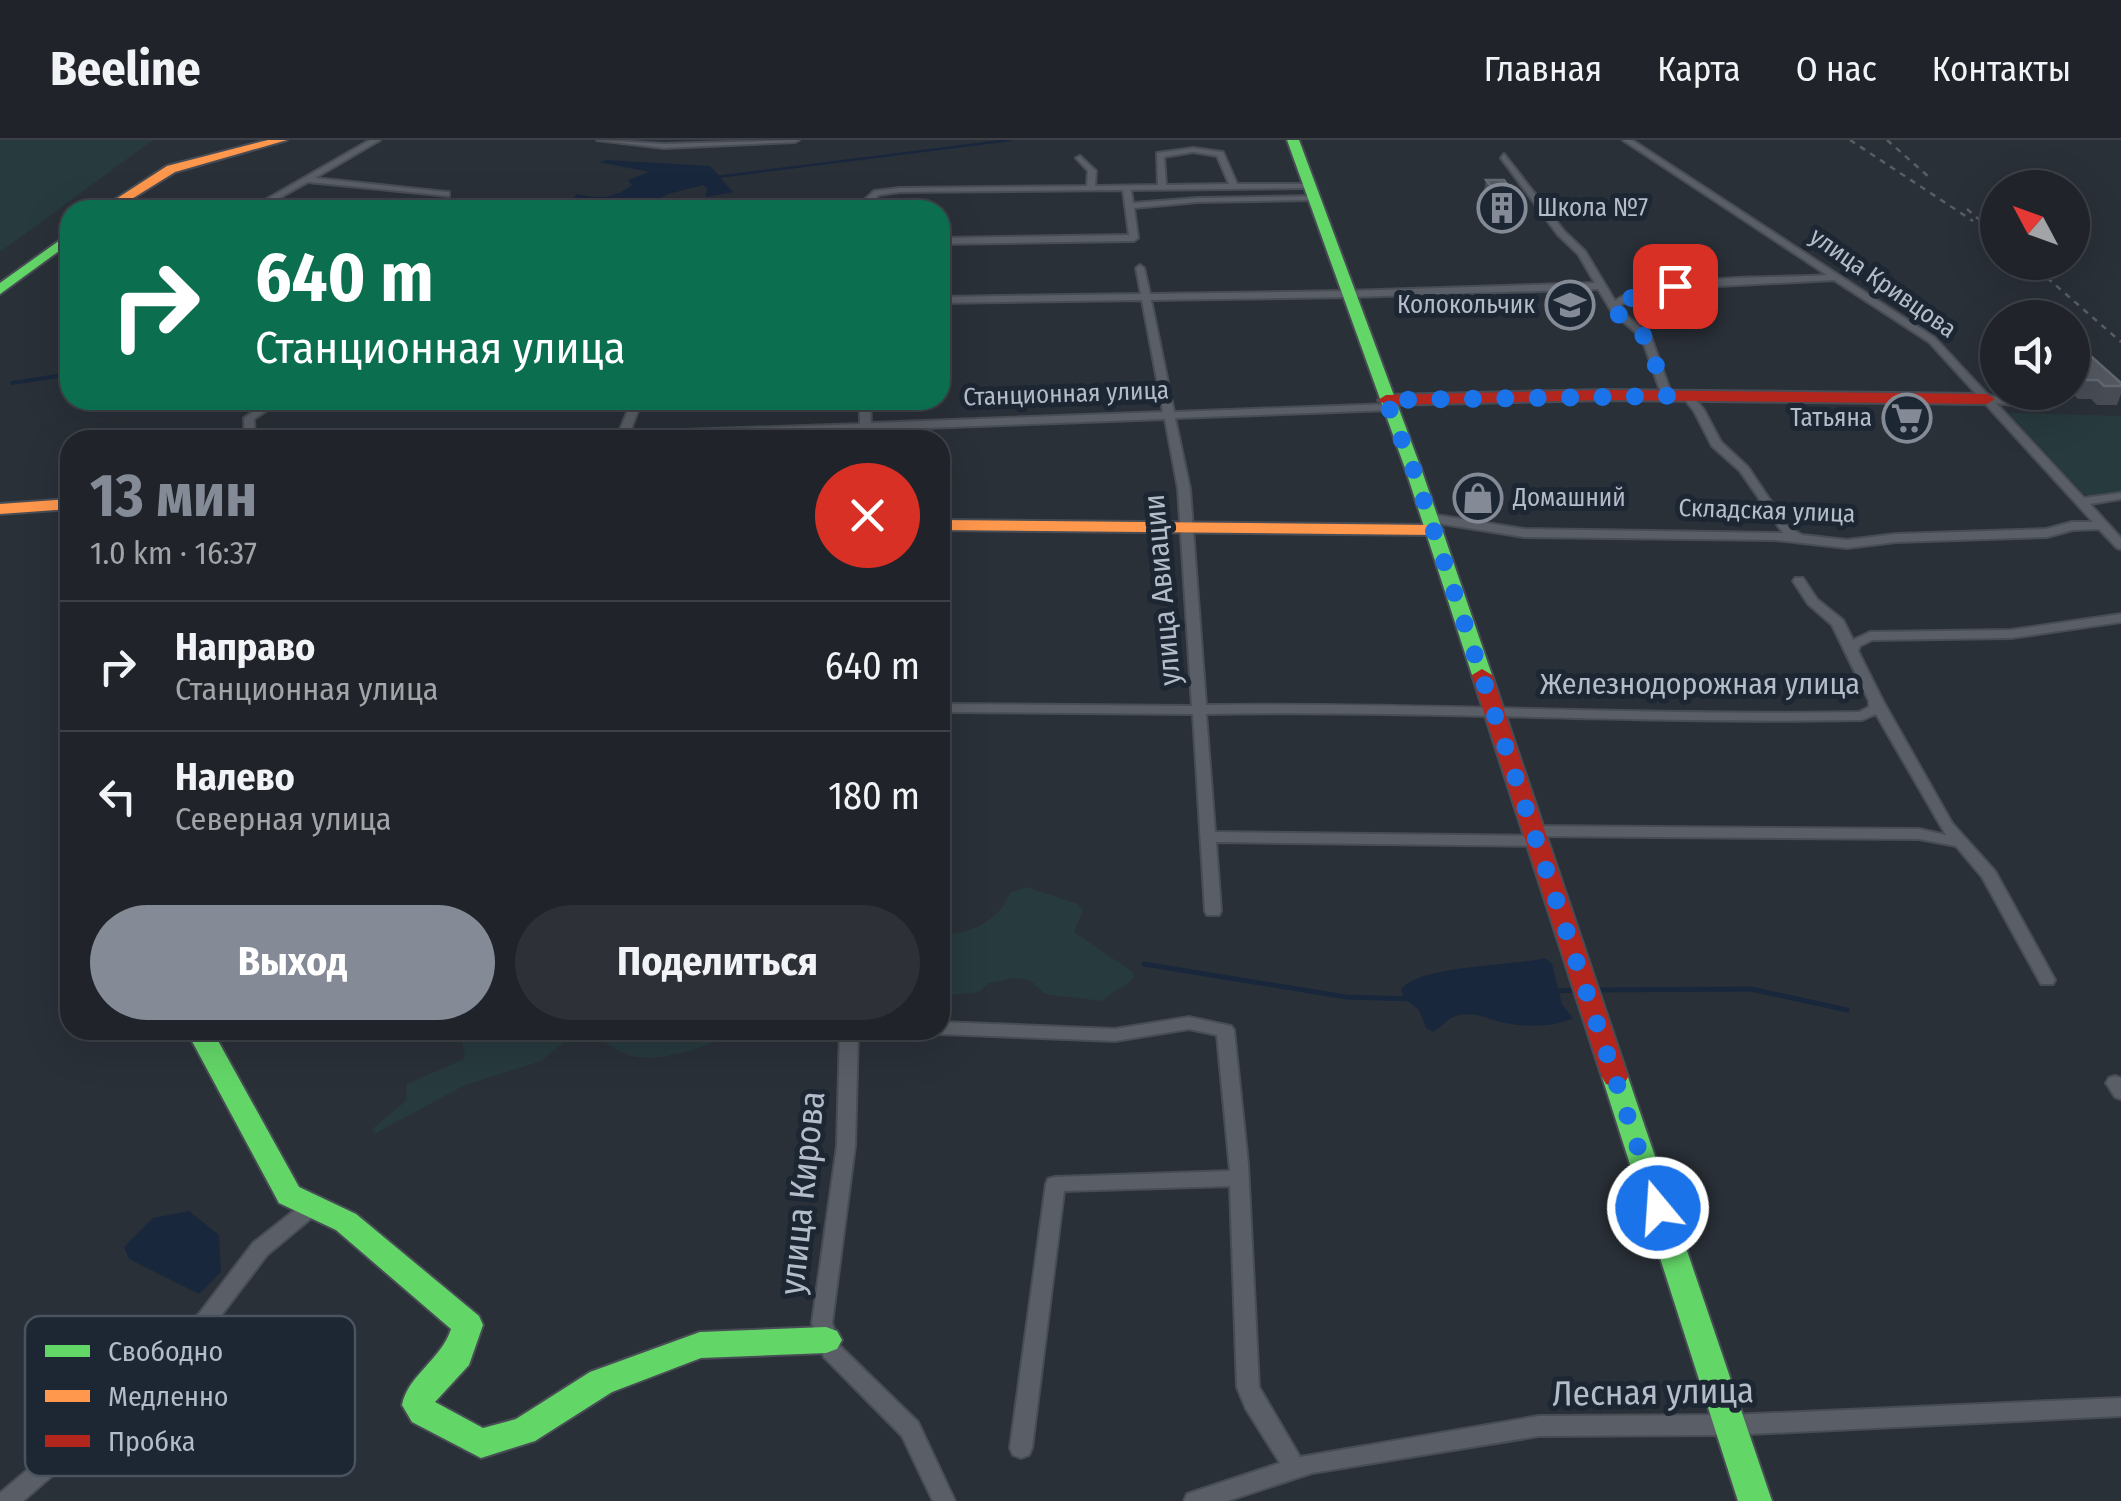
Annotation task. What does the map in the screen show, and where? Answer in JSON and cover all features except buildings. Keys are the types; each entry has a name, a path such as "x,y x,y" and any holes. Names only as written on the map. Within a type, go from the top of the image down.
{"main road":[{"path":"120,200 171,168 281,140"},
{"path":"1294,140 1432,524 1755,1501"},
{"path":"0,290 60,244"},
{"name":"Станционная улица","path":"1388,404 1677,396 1980,399"},
{"path":"0,509 60,505"},
{"name":"Складская улица","path":"950,525 1185,528 1432,524"},
{"path":"205,1040 289,1195 346,1222 468,1325 469,1336 460,1353 419,1398 418,1405 481,1443 524,1432 602,1382 700,1345 826,1340"}],"street":[{"path":"271,199 376,140"},
{"path":"601,140 654,146 796,140"},
{"name":"улица Кривцова","path":"1626,140 1932,340 1980,391"},
{"path":"1162,187 1160,154 1192,150 1220,154 1234,186"},
{"path":"1504,156 1561,233 1582,252 1613,307 1646,338 1677,396 1716,444 1744,470 1784,529 1798,538"},
{"path":"1080,158 1092,170 1091,188"},
{"path":"305,179 446,194"},
{"path":"869,200 876,193 1127,187 1234,186 1313,192"},
{"path":"950,241 1134,238 1127,187"},
{"path":"1130,206 1313,192"},
{"name":"улица Авиации","path":"1140,268 1173,417 1184,489 1213,911"},
{"path":"1613,307 1615,302 1630,296 1675,286 1838,277"},
{"path":"950,300 1601,286"},
{"name":"Станционная улица","path":"937,430 1388,404"},
{"path":"250,430 249,418 261,410"},
{"name":"улица Кривцова","path":"1997,410 2121,545"},
{"path":"2082,502 2121,496"},
{"name":"Складская улица","path":"1432,524 1536,534 1798,538 1846,544 1896,538 2046,533 2102,524"},
{"path":"1798,581 1812,601 1838,623 1851,652"},
{"name":"Железнодорожная улица","path":"950,708 1862,716 1876,709 1876,701 1851,652 1854,644 1870,636 2011,634 2121,618"},
{"path":"1876,701 1958,842 1989,875 2047,980"},
{"path":"1209,837 1918,834 1958,842"},
{"path":"950,1028 1115,1034 1189,1024 1225,1030 1239,1178 1248,1387 1296,1468"},
{"name":"улица Кирова","path":"826,1340 822,1312 846,1146 849,1040"},
{"path":"1021,1448 1054,1184 1239,1178"},
{"path":"209,1316 260,1249 313,1206"},
{"path":"826,1340 832,1352 910,1429 944,1501"},
{"name":"Лесная улица","path":"1194,1501 1296,1468 1539,1426 1730,1424 2121,1407"},
{"path":"7,1501 36,1476"}],"green space":[{"path":"0,140 153,140 71,200 60,200 60,208 0,252"},
{"path":"2009,413 2121,416 2121,492 2092,497 2082,493"},
{"path":"1026,887 1078,904 1083,910 1074,932 1134,973 1133,979 1102,1001 1045,994 1030,980 1014,978 989,983 979,992 950,995 950,934 991,919 1010,893"},
{"path":"462,1040 566,1040 541,1061 465,1085 376,1133 372,1129 406,1101 407,1084 462,1060 465,1055"},
{"path":"601,1040 718,1040 649,1058"}],"water":[{"path":"599,162 710,166 733,192 706,197 707,188 703,185 657,200 568,200 577,194 612,195 632,185 628,180 649,172"},
{"path":"1545,958 1552,964 1562,1004 1573,1018 1556,1024 1517,1025 1465,1014 1433,1032 1426,1028 1419,1010 1404,998 1401,990 1410,982 1446,971"},
{"path":"189,1211 219,1235 221,1272 199,1294 129,1259 124,1247 153,1218"}],"waterway":[{"path":"717,177 1010,140"},
{"path":"12,383 60,376"},
{"path":"1144,964 1346,997 1413,999"},
{"path":"1594,990 1751,989 1847,1010"},
{"path":"1554,991 1578,990"}],"railway":[{"path":"1850,140 1973,221"},
{"path":"1887,140 1929,177"},
{"path":"1967,209 1980,220"},
{"path":"2050,280 2121,342"}],"traffic: fast":[{"path":"1293,140 1414,471 1482,675"},
{"path":"0,290 60,245"},
{"path":"204,1040 289,1195 346,1222 468,1325 458,1356 419,1398 418,1405 423,1412 481,1443 524,1431 601,1382 700,1345 826,1340"},
{"path":"1615,1077 1755,1501"}],"traffic: slow":[{"path":"121,200 171,169 281,140"},
{"path":"0,509 60,505"},
{"path":"950,525 1434,530"}],"traffic: jam":[{"path":"1386,400 1606,395 1980,399"},
{"path":"1482,675 1615,1077"}],"place":[{"name":"Школа №7","path":"1502,208"},
{"name":"Колокольчик","path":"1570,305"},
{"name":"Татьяна","path":"1907,418"},
{"name":"Домашний","path":"1478,498"}],"route":[{"path":"1658,1208 1414,471 1386,400 1667,396 1646,338 1639,328 1617,313 1613,303 1656,288 1675,286"}]}
